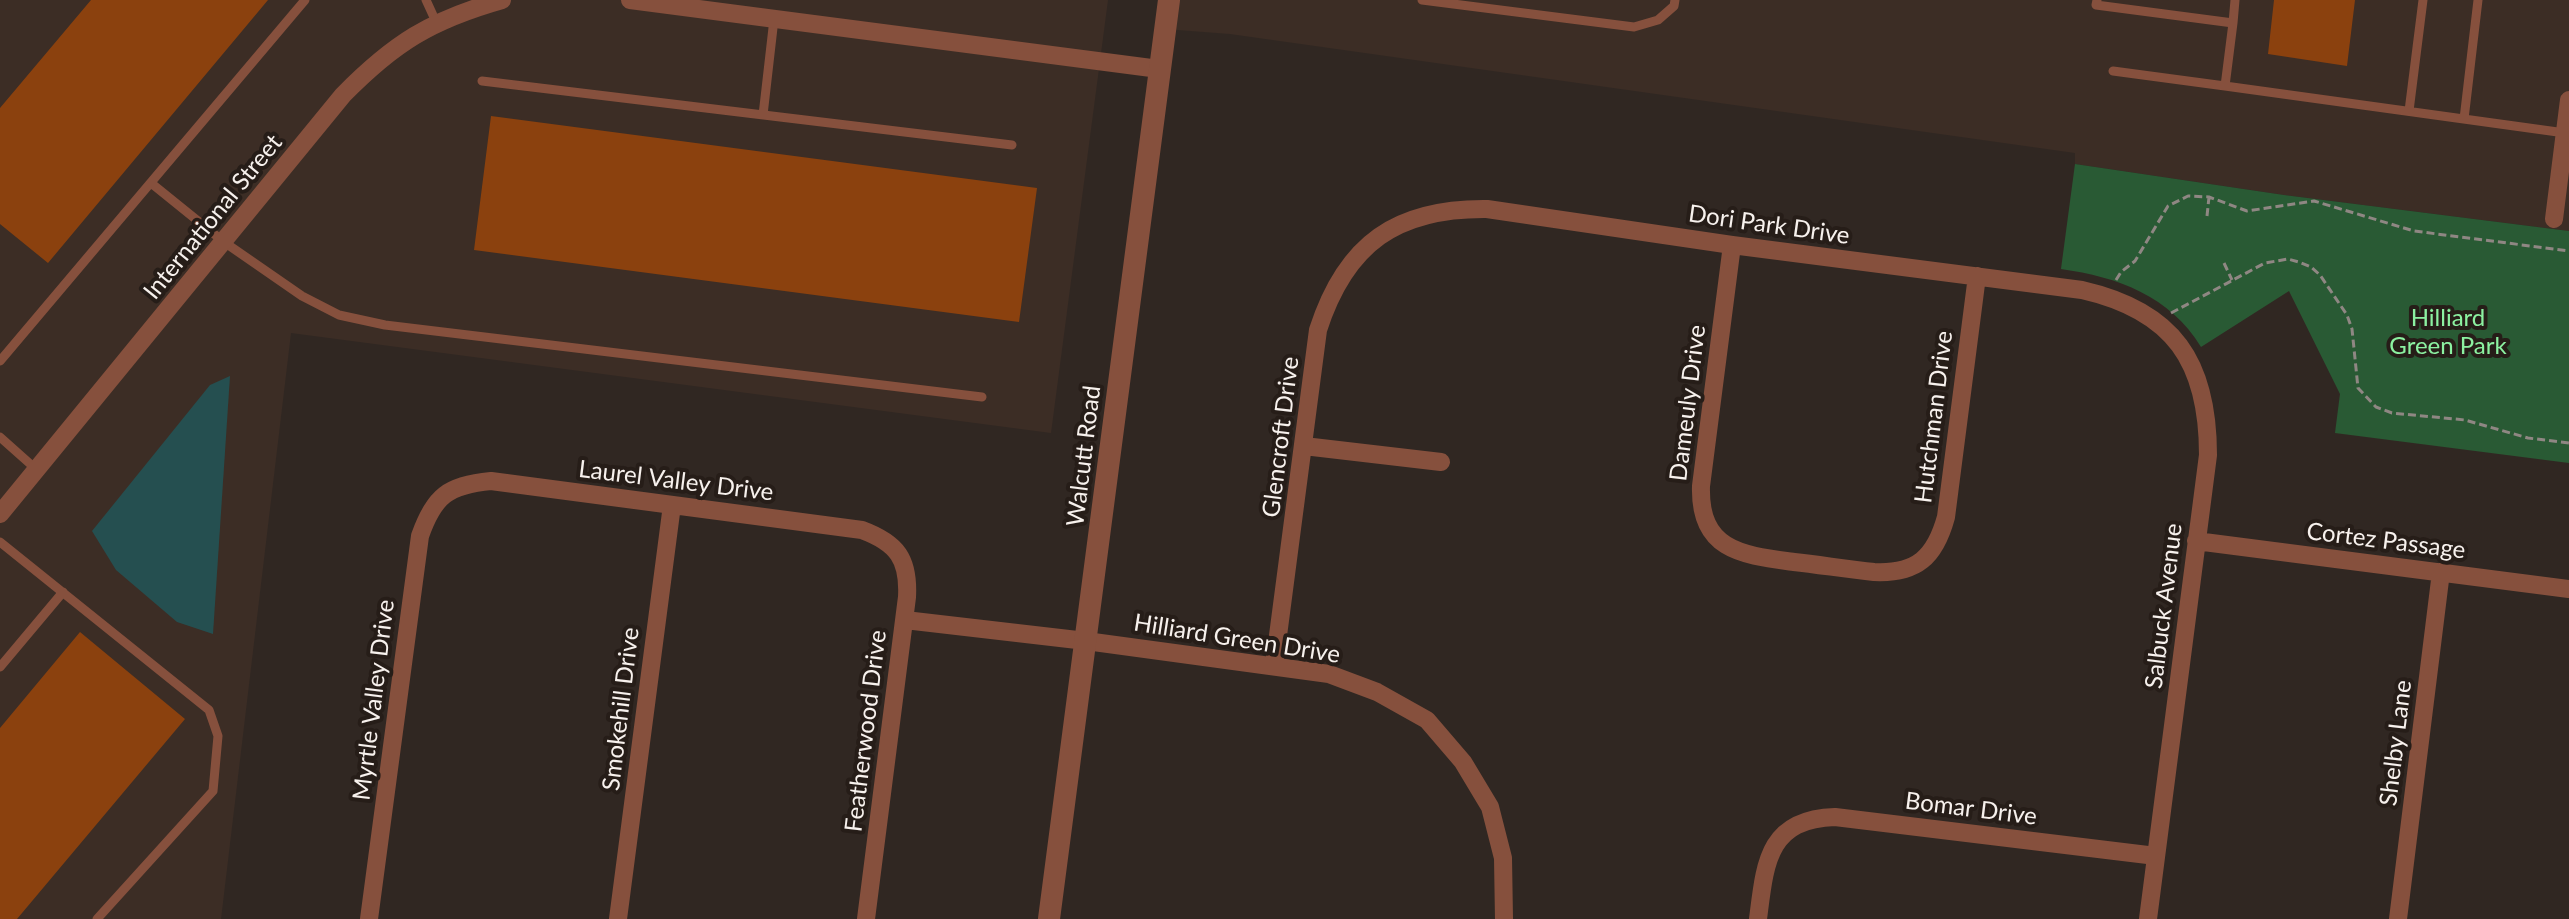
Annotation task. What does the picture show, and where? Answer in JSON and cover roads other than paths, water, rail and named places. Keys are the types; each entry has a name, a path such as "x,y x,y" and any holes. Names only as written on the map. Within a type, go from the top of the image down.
{"street":[{"name":"International Street","path":"0,514 343,95 374,63 415,33 465,11 502,0"},
{"path":"630,0 1159,69"},
{"name":"Walcutt Road","path":"1049,919 1169,0"},
{"path":"2554,219 2563,194 2569,100"},
{"name":"Dori Park Drive","path":"1382,234 1404,221 1432,213 1487,209 1732,245 2082,290 2106,295 2149,316"},
{"name":"Glencroft Drive","path":"1274,666 1318,330 1341,276 1359,254 1382,234"},
{"name":"Dameuly Drive","path":"1732,245 1701,486 1700,503 1712,533 1721,542 1748,556 1874,572 1902,571 1925,558"},
{"name":"Hutchman Drive","path":"1925,558 1939,540 1946,517 1977,276"},
{"name":"Salbuck Avenue","path":"2148,919 2208,455 2204,398 2193,366 2180,345 2149,316"},
{"path":"1304,446 1441,462"},
{"name":"Laurel Valley Drive","path":"445,494 467,483 491,481 862,530 883,537 897,551"},
{"name":"Myrtle Valley Drive","path":"369,919 420,536 428,513 445,494"},
{"name":"Smokehill Drive","path":"618,919 672,505"},
{"name":"Cortez Passage","path":"2196,541 2569,589"},
{"name":"Featherwood Drive","path":"866,919 905,620 907,568 897,551"},
{"name":"Shelby Lane","path":"2398,919 2441,572"},
{"name":"Hilliard Green Drive","path":"905,620 1329,674 1377,692 1427,720 1463,762 1490,807 1503,858 1504,919"},
{"name":"Bomar Drive","path":"1758,919 1768,856 1784,833 1800,822 1815,817 2156,856"}],"lane":[{"path":"0,361 305,0"},
{"path":"426,0 437,24"},
{"path":"1422,0 1634,27 1658,20 1674,6 1675,0"},
{"path":"2097,0 2096,5 2233,23"},
{"path":"2225,86 2235,0"},
{"path":"2409,111 2423,0"},
{"path":"2464,119 2478,0"},
{"path":"763,115 774,19"},
{"path":"2113,71 2565,133"},
{"path":"482,81 1012,145"},
{"path":"151,183 224,242 302,296 339,315 385,325 982,397"},
{"path":"0,437 37,470"},
{"path":"0,542 209,710 218,736 213,791 97,919"},
{"path":"0,667 63,592"}],"water":[{"path":"230,376 213,634 177,622 116,570 92,531 210,385"}],"park label":[{"name":"Hilliard Green Park","path":"2448,332"}]}
